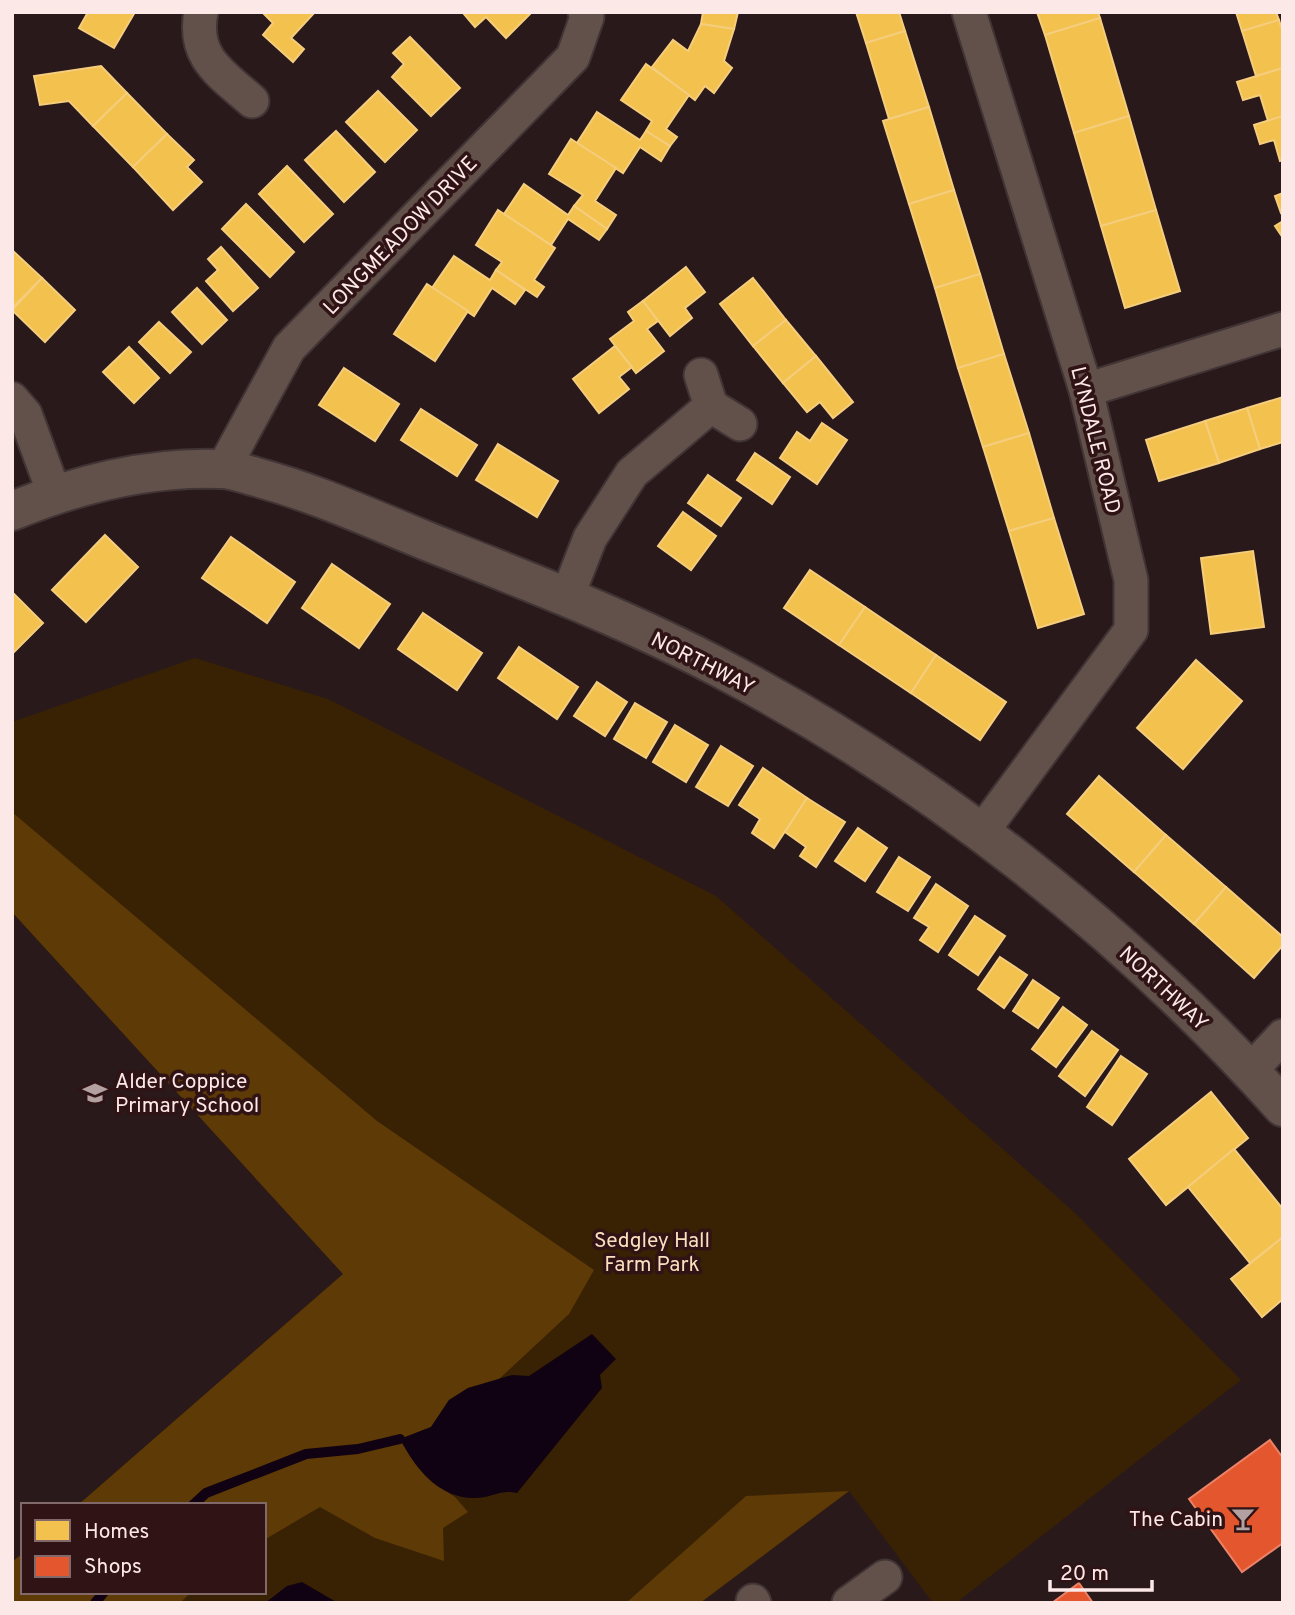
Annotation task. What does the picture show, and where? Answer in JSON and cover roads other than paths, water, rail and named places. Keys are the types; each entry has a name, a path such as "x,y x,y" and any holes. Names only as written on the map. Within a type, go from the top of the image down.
{"street":[{"path":"201,12 198,31 206,59 252,101"},
{"name":"LONGMEADOW DRIVE","path":"223,469 289,348 573,57 587,17 584,12"},
{"name":"LYNDALE ROAD","path":"969,12 1086,390 1131,580 1131,630 981,833"},
{"path":"1086,390 1283,329"},
{"path":"567,597 590,538 632,473 706,391 740,424"},
{"path":"12,399 25,414 54,493"},
{"name":"NORTHWAY","path":"12,511 54,493 129,475 223,469 290,486 567,597 721,669 870,757 981,833 1066,900 1145,969 1250,1071 1283,1107"},
{"path":"1250,1071 1283,1036"},
{"path":"849,1603 885,1577"}],"waterway":[{"path":"195,1503 206,1493 306,1454 358,1449 400,1439"},
{"path":"95,1603 102,1594"}],"place":[{"name":"Alder Coppice Primary School","path":"95,1093"},
{"name":"The Cabin","path":"1243,1519"}],"park label":[{"name":"Sedgley Hall Farm Park","path":"652,1252"}]}
